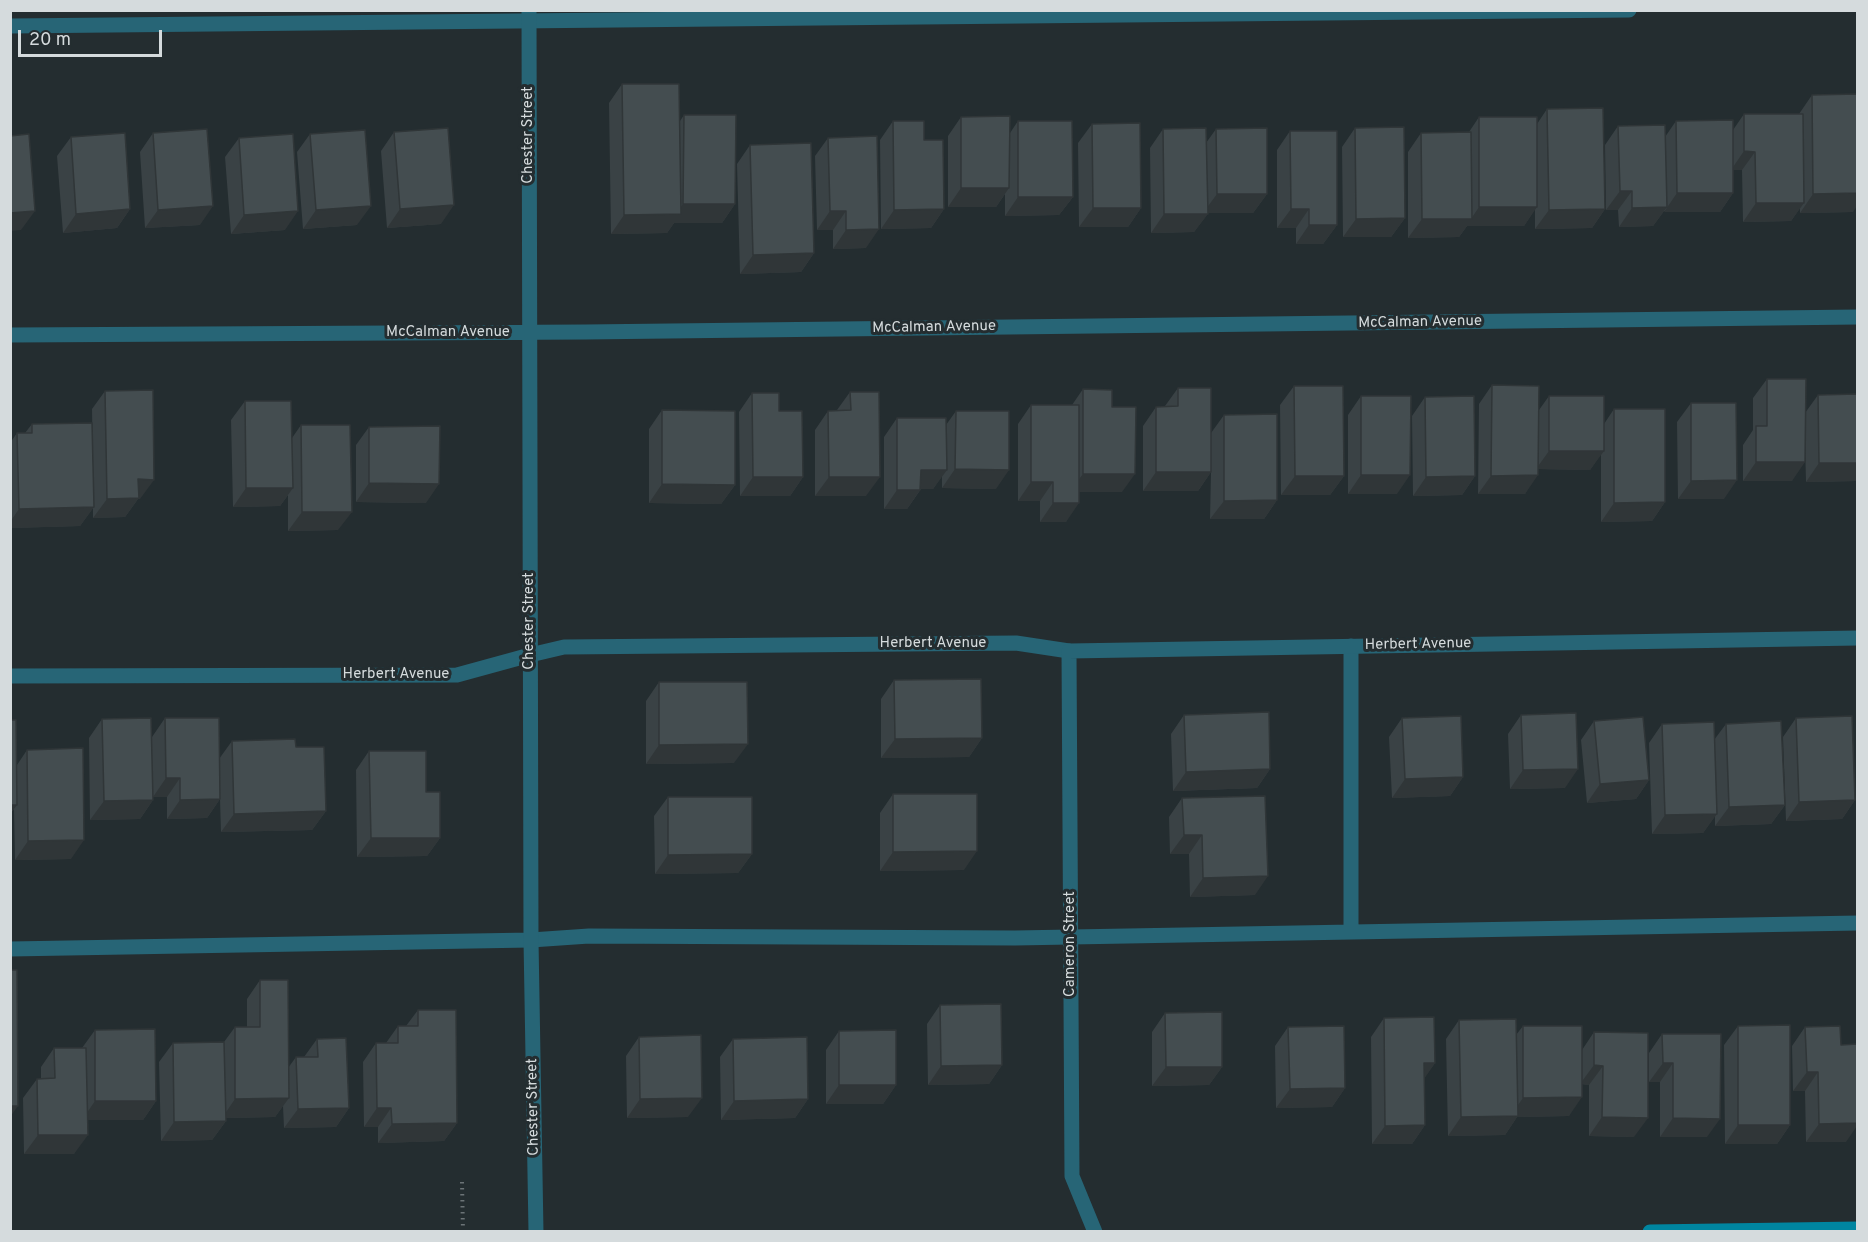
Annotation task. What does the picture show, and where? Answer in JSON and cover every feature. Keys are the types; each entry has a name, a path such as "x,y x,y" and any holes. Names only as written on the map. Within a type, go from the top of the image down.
{"street":[{"path":"10,26 529,16 1629,10"},
{"name":"Chester Street","path":"529,16 531,940 536,1232"},
{"name":"McCalman Avenue","path":"10,334 529,333 1857,317"},
{"name":"Herbert Avenue","path":"10,676 457,675 564,647 1016,643 1069,651 1857,638"},
{"path":"1351,646 1351,932"},
{"name":"Cameron Street","path":"1069,651 1072,1176 1095,1232"},
{"path":"10,949 531,940 589,936 1071,937 1857,923"},
{"path":"1650,1232 1857,1229"}],"path":[{"path":"462,1182 463,1232"}],"building":[{"path":"622,84 679,84 681,214 624,215"},
{"path":"1857,94 1857,193 1813,194 1812,95"},
{"path":"1603,108 1605,209 1549,210 1547,109"},
{"path":"1744,114 1803,114 1804,203 1756,203 1755,152 1744,151"},
{"path":"684,115 736,115 735,204 683,204"},
{"path":"1010,116 1009,188 961,188 961,117"},
{"path":"1479,117 1537,117 1537,207 1479,207"},
{"path":"1733,120 1733,193 1677,193 1676,121"},
{"path":"893,121 924,121 924,140 943,140 944,209 894,210"},
{"path":"1018,121 1072,121 1073,197 1018,197"},
{"path":"1140,123 1141,208 1093,208 1092,124"},
{"path":"1665,125 1667,207 1632,208 1632,191 1620,191 1618,126"},
{"path":"1404,127 1405,218 1356,219 1355,128"},
{"path":"448,128 454,205 400,209 394,132"},
{"path":"1206,128 1208,214 1164,214 1163,129"},
{"path":"1267,128 1267,194 1217,194 1216,129"},
{"path":"207,129 213,206 158,210 153,133"},
{"path":"365,130 371,206 316,210 310,134"},
{"path":"1290,131 1337,131 1337,225 1309,225 1309,209 1291,209"},
{"path":"1471,132 1472,219 1422,219 1421,133"},
{"path":"125,133 130,209 76,214 71,137"},
{"path":"29,134 35,211 10,213 10,136"},
{"path":"293,134 298,211 244,215 239,138"},
{"path":"877,136 879,229 846,230 846,211 830,211 828,138"},
{"path":"811,143 814,253 753,255 750,145"},
{"path":"1767,379 1806,379 1805,462 1756,462 1756,426 1767,426"},
{"path":"1492,385 1539,386 1538,475 1491,476"},
{"path":"1294,386 1343,386 1344,476 1295,476"},
{"path":"1178,388 1211,388 1211,472 1156,472 1156,407 1178,406"},
{"path":"1083,389 1112,390 1112,407 1136,407 1135,474 1083,474"},
{"path":"153,390 154,480 138,479 139,498 107,499 105,391"},
{"path":"850,392 879,392 880,477 829,477 828,411 851,410"},
{"path":"752,393 779,393 779,411 802,411 803,477 753,477"},
{"path":"1857,394 1857,463 1819,463 1818,395"},
{"path":"1361,396 1411,396 1410,475 1361,475"},
{"path":"1474,396 1475,476 1426,477 1425,397"},
{"path":"1549,396 1604,396 1604,451 1549,451"},
{"path":"245,401 291,401 293,488 246,488"},
{"path":"1691,403 1736,403 1737,480 1691,481"},
{"path":"1031,405 1079,405 1079,503 1053,503 1053,482 1031,482"},
{"path":"1614,409 1665,409 1665,502 1614,503"},
{"path":"662,410 735,411 735,485 662,484"},
{"path":"956,411 1009,411 1009,470 955,469"},
{"path":"1277,414 1277,500 1224,501 1224,415"},
{"path":"897,418 946,418 947,470 921,470 920,490 897,490"},
{"path":"92,423 94,507 19,509 17,433 32,433 32,424"},
{"path":"301,425 350,425 352,512 302,512"},
{"path":"440,426 439,484 369,483 369,427"},
{"path":"981,679 982,738 895,739 894,680"},
{"path":"659,682 747,682 748,744 659,745"},
{"path":"1269,712 1270,769 1186,772 1184,715"},
{"path":"1576,713 1578,769 1523,770 1521,715"},
{"path":"1461,716 1463,777 1405,779 1402,718"},
{"path":"1852,716 1855,800 1799,802 1796,718"},
{"path":"1643,717 1649,780 1600,784 1594,721"},
{"path":"151,718 153,800 104,801 102,719"},
{"path":"165,718 219,718 220,799 180,800 180,778 166,778"},
{"path":"10,720 16,720 17,805 10,805"},
{"path":"1781,721 1785,805 1729,807 1726,724"},
{"path":"1714,722 1717,814 1665,815 1662,724"},
{"path":"295,739 296,747 324,747 326,811 234,814 232,741"},
{"path":"83,748 84,840 28,841 27,750"},
{"path":"369,751 426,751 426,792 440,792 440,838 371,838"},
{"path":"893,794 977,794 977,851 893,852"},
{"path":"1265,796 1268,876 1203,878 1202,835 1184,835 1182,798"},
{"path":"668,797 752,797 752,854 668,855"},
{"path":"10,970 17,970 18,1106 10,1106"},
{"path":"260,980 288,980 289,1098 235,1099 235,1027 260,1027"},
{"path":"1001,1004 1002,1065 941,1066 940,1005"},
{"path":"418,1010 456,1010 457,1123 392,1124 391,1108 377,1108 376,1043 398,1043 398,1026 418,1026"},
{"path":"1222,1012 1222,1067 1166,1067 1165,1013"},
{"path":"1434,1017 1435,1063 1424,1063 1425,1125 1385,1126 1384,1018"},
{"path":"1516,1019 1518,1116 1461,1117 1459,1020"},
{"path":"1790,1025 1790,1125 1738,1125 1738,1026"},
{"path":"1344,1026 1345,1088 1290,1089 1288,1027"},
{"path":"1523,1026 1582,1026 1582,1097 1523,1098"},
{"path":"1840,1026 1841,1045 1857,1044 1857,1123 1819,1124 1818,1072 1807,1072 1805,1027"},
{"path":"155,1029 156,1101 95,1101 95,1030"},
{"path":"896,1030 896,1085 839,1085 839,1031"},
{"path":"1594,1032 1648,1033 1648,1118 1602,1117 1603,1066 1594,1065"},
{"path":"1662,1034 1721,1034 1720,1119 1673,1118 1673,1063 1663,1063"},
{"path":"701,1035 702,1098 640,1099 639,1037"},
{"path":"807,1037 808,1099 734,1101 733,1039"},
{"path":"346,1038 349,1108 298,1109 296,1057 318,1057 317,1039"},
{"path":"224,1042 226,1121 174,1122 173,1043"},
{"path":"54,1048 86,1048 88,1135 38,1135 37,1079 55,1078"}]}
